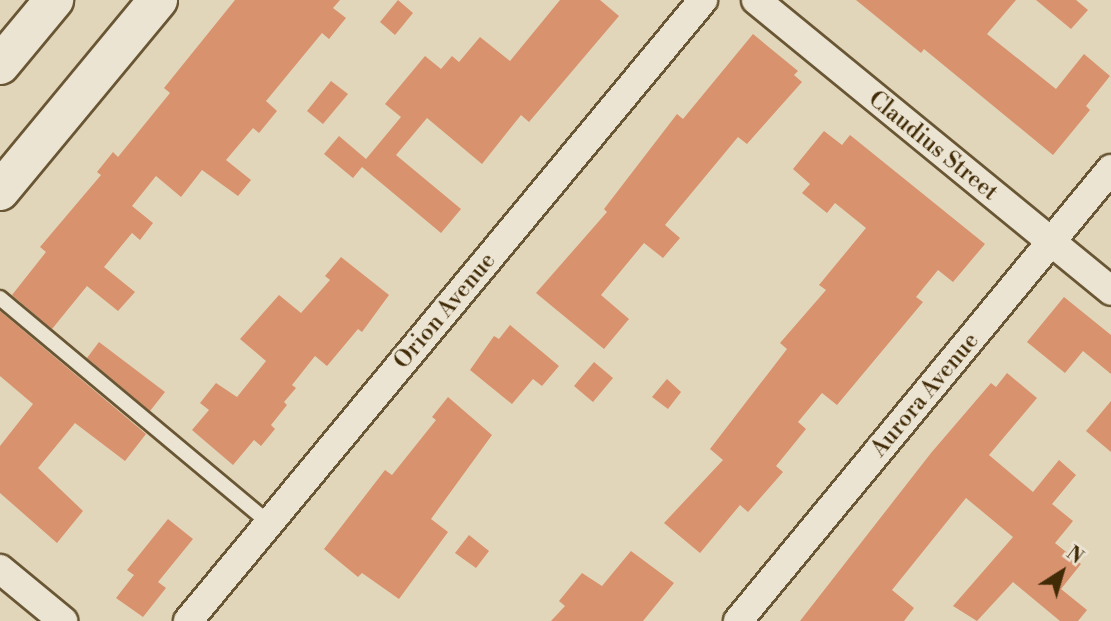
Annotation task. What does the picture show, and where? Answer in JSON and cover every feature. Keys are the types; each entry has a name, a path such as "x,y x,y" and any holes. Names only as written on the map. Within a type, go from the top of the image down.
{"main road":[{"path":"0,65 54,0"},
{"path":"0,191 158,0"}],"street":[{"name":"Orion Avenue","path":"188,621 703,0"},
{"name":"Claudius Street","path":"756,0 1111,291"},
{"name":"Aurora Avenue","path":"738,621 1111,169"},
{"path":"0,569 63,621"}],"lane":[{"path":"0,298 269,523"}],"building":[{"path":"235,0 340,0 333,8 346,18 329,39 322,33 266,101 277,111 259,133 253,128 226,160 251,180 238,196 202,170 181,197 156,176 132,206 153,223 140,240 132,233 104,267 135,292 118,311 87,286 52,329 12,295 46,252 40,247 101,175 97,172 113,152 118,157 170,93 164,88"},
{"path":"398,0 413,13 395,35 380,22"},
{"path":"560,0 600,0 619,16 529,122 521,115 482,164 427,118 396,155 461,209 441,233 362,167 353,178 324,154 339,136 366,159 401,117 385,104 425,56 441,69 452,56 459,62 480,37 510,61"},
{"path":"856,0 1016,0 987,34 1056,89 1084,54 1110,76 1086,106 1090,110 1053,155 924,49 921,53"},
{"path":"1036,0 1076,0 1088,10 1071,29"},
{"path":"753,34 798,71 794,75 802,82 747,144 738,137 665,225 680,238 663,258 644,243 601,295 629,319 604,349 536,293 607,212 604,209 677,114 683,119"},
{"path":"331,81 348,94 323,124 307,111"},
{"path":"824,131 842,145 850,135 985,244 953,282 938,270 916,297 923,302 837,405 822,393 798,422 806,429 776,466 783,472 748,512 740,505 700,553 664,523 723,460 710,449 787,349 780,343 826,290 819,285 866,228 835,203 827,213 802,193 810,184 793,169"},
{"path":"341,257 389,295 362,332 358,329 327,366 315,356 292,385 296,388 284,402 287,405 271,425 275,429 261,446 254,440 233,465 192,430 209,410 200,403 216,383 237,397 266,361 240,339 279,295 301,313 330,280 325,276"},
{"path":"1064,297 1111,335 1111,374 1083,351 1065,373 1027,342"},
{"path":"0,311 146,434 125,461 75,423 38,468 83,511 57,543 0,493 0,446 33,404 0,376"},
{"path":"510,325 559,366 542,386 533,379 512,404 470,370 494,336 499,339"},
{"path":"99,342 165,392 150,411 87,358"},
{"path":"594,362 613,378 593,402 574,386"},
{"path":"1007,373 1037,398 989,455 1033,492 1059,460 1076,475 1052,504 1073,521 1055,543 1081,564 1061,589 1087,610 1078,621 1060,621 1013,582 977,621 953,606 1013,537 966,498 892,590 914,608 904,621 800,621 931,453 991,383 996,387"},
{"path":"667,379 681,392 668,409 652,397"},
{"path":"448,397 492,435 431,519 448,532 399,599 362,573 358,577 324,549 385,470 392,475 436,420 432,417"},
{"path":"1111,401 1111,452 1086,431"},
{"path":"168,519 193,539 158,582 166,588 143,617 116,598 134,575 127,570"},
{"path":"469,535 489,551 476,568 455,553"},
{"path":"631,551 674,583 643,621 551,621 565,606 559,601 582,573 602,586"}]}
